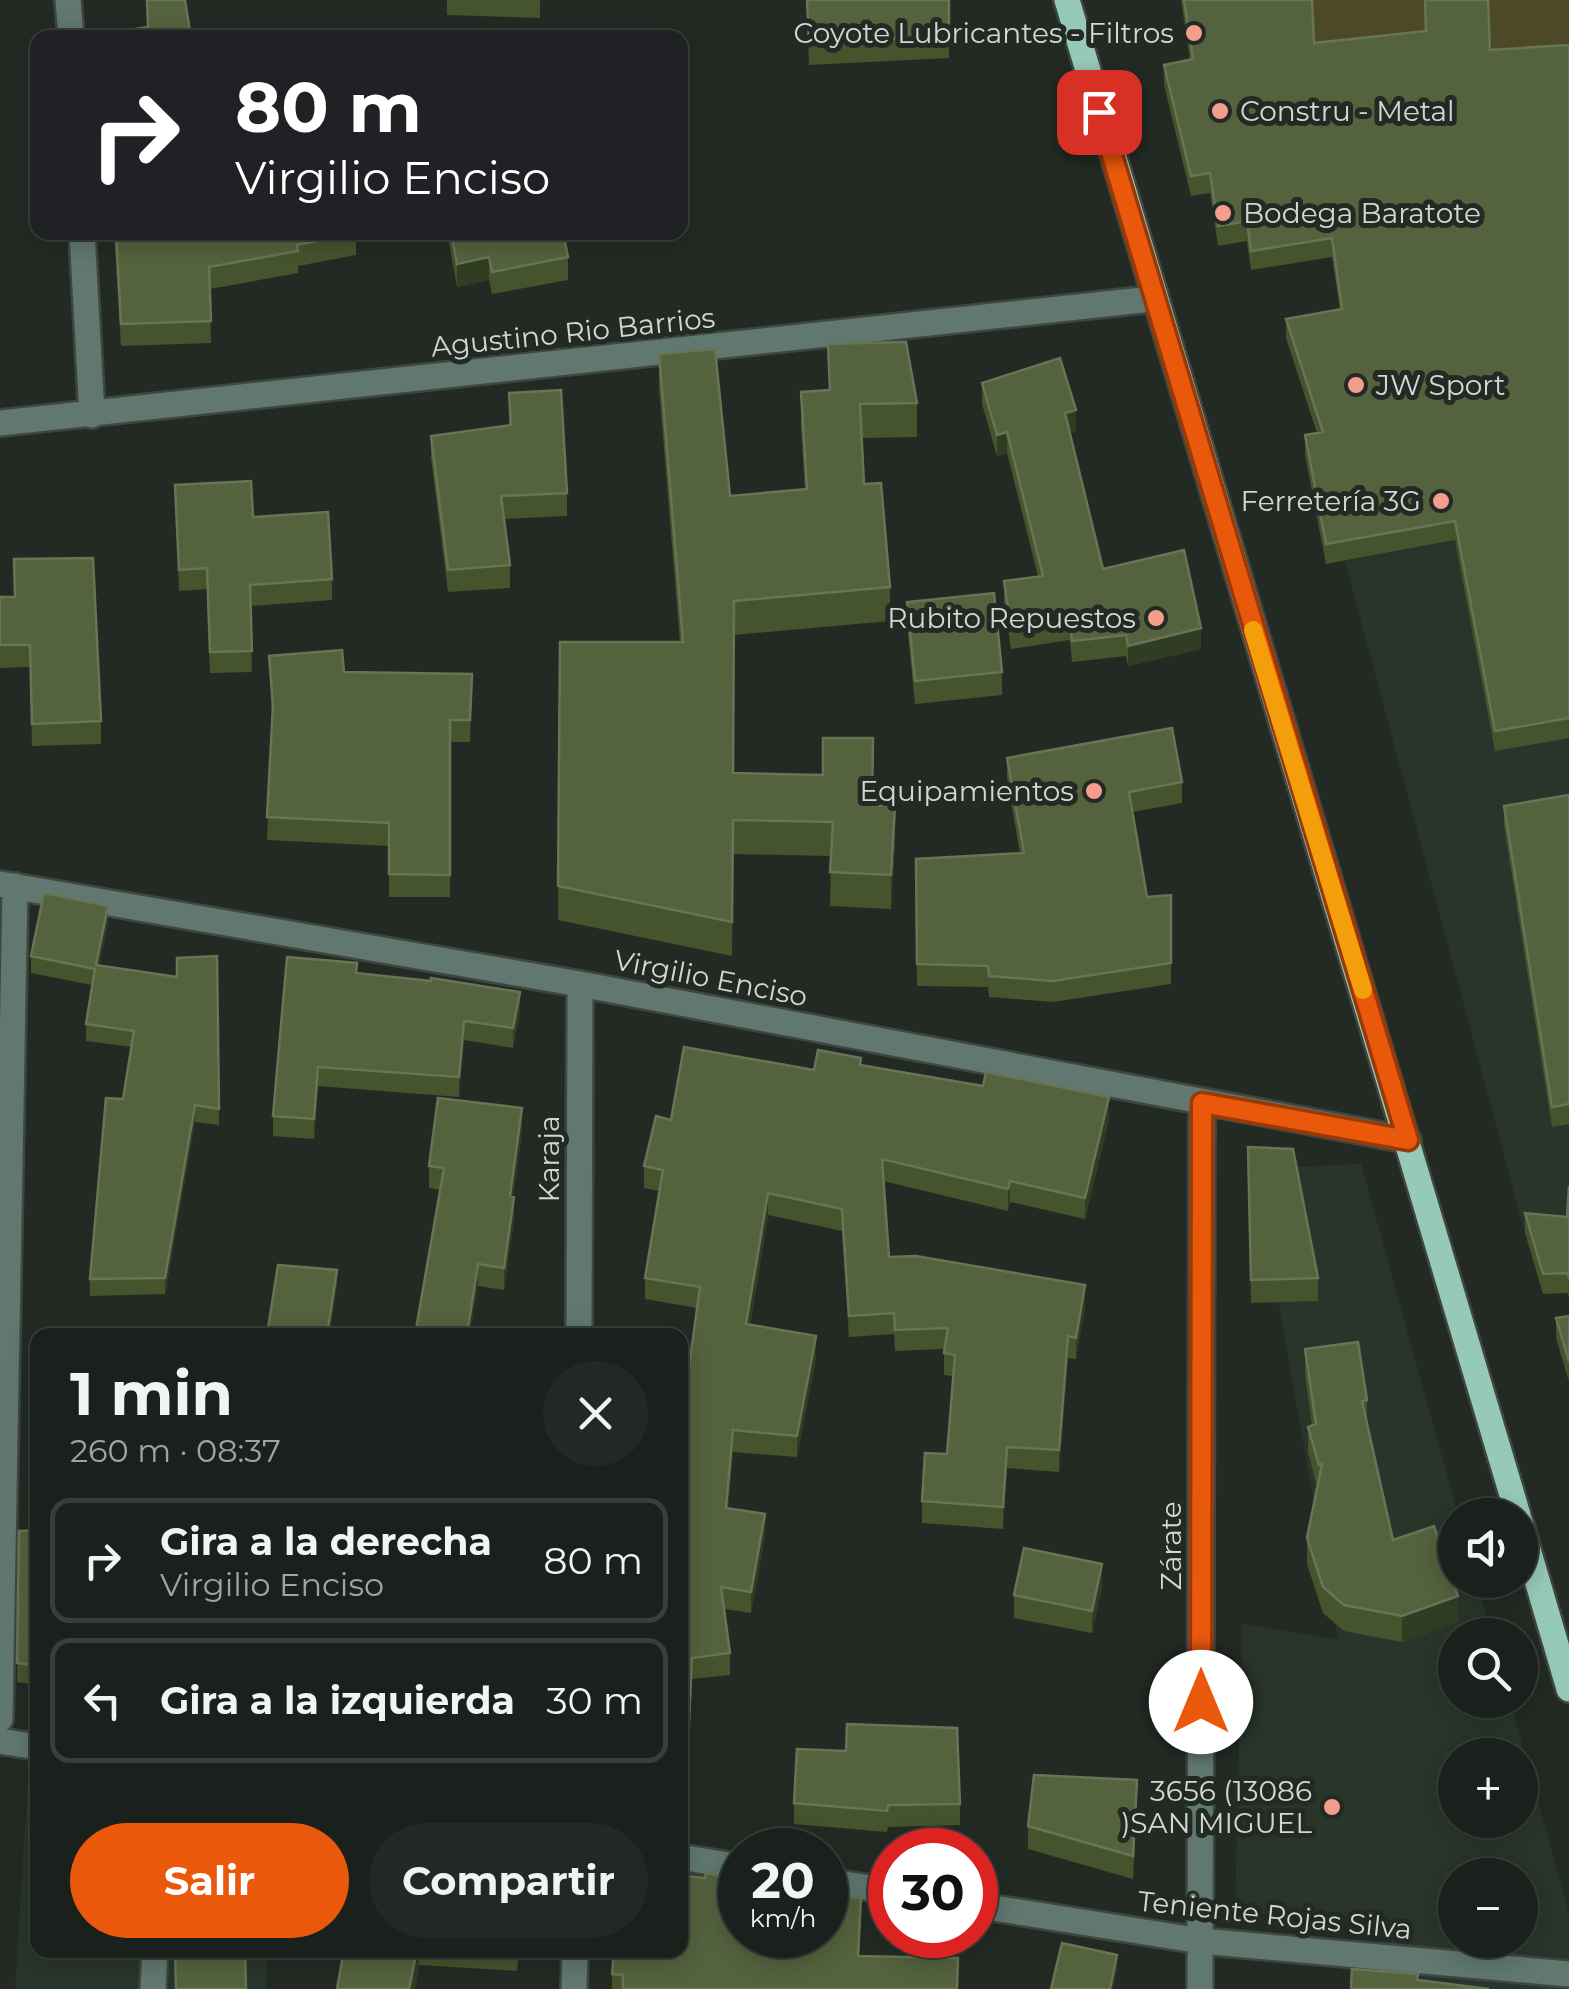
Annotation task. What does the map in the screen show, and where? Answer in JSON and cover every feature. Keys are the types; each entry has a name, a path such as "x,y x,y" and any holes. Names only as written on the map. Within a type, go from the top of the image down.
{"main road":[{"path":"1066,0 1152,299 1513,1498"},
{"path":"1538,1583 1569,1689"}],"street":[{"path":"68,0 70,30"},
{"path":"82,240 92,415"},
{"name":"Agustino Rio Barrios","path":"0,424 1152,299"},
{"path":"0,1719 8,885"},
{"name":"Virgilio Enciso","path":"8,885 580,984 1408,1140"},
{"name":"Karaja","path":"578,1328 580,984"},
{"name":"Zárate","path":"1200,1989 1202,1103"},
{"path":"0,1741 30,1746"},
{"path":"688,1859 718,1864"},
{"name":"Teniente Rojas Silva","path":"998,1909 1201,1941 1569,1974"},
{"path":"154,1989 155,1958"},
{"path":"574,1958 574,1989"}],"shaded area":[{"path":"1310,0 1424,0 1426,51 1314,63"},
{"path":"1487,0 1569,0 1569,65 1502,156"},
{"path":"1569,519 1569,1237 1525,1233 1345,561"},
{"path":"1361,1164 1453,1498 1438,1498 1438,1598 1481,1598 1487,1618 1438,1618 1438,1718 1515,1718 1520,1738 1438,1738 1438,1838 1538,1838 1538,1802 1569,1914 1569,1989 1399,1989 1387,1924 1235,1911 1242,1624 1338,1640 1255,1169"},
{"path":"29,1761 30,1958 267,1958 267,1989 15,1989"}],"building":[{"path":"147,0 185,0 190,30 129,30 148,27"},
{"path":"807,0 949,0 949,36 809,42"},
{"path":"1184,0 1312,0 1314,43 1426,31 1425,0 1488,0 1490,50 1569,45 1569,718 1495,731 1455,521 1326,544 1305,435 1323,432 1286,319 1342,309 1332,238 1251,251 1247,221 1218,226 1210,173 1191,176 1164,65 1193,59"},
{"path":"116,240 322,240 297,245 298,251 209,267 211,321 121,324"},
{"path":"452,240 565,240 568,257 492,272 489,257 457,264"},
{"path":"906,342 917,403 860,404 864,484 881,483 890,587 734,601 733,773 823,775 823,738 873,738 872,805 895,806 891,875 830,872 833,822 733,820 732,922 558,886 560,642 683,642 659,354 715,349 730,496 807,489 801,392 830,390 828,344"},
{"path":"1060,358 1076,410 1065,413 1103,569 1184,550 1201,628 1128,646 1126,635 1072,641 1070,619 1011,628 1004,581 1043,576 1007,432 997,435 982,383"},
{"path":"561,390 567,493 501,496 510,565 448,570 431,436 511,425 509,393"},
{"path":"251,481 253,517 328,512 332,579 250,585 252,651 210,652 207,568 179,570 175,485"},
{"path":"93,558 101,721 32,724 30,645 0,645 0,597 15,597 14,559"},
{"path":"994,593 1002,672 915,681 907,602"},
{"path":"342,650 344,672 472,674 470,720 450,720 450,875 389,874 389,823 267,817 273,705 269,656"},
{"path":"1172,728 1182,782 1129,792 1147,897 1171,895 1171,963 1053,981 989,976 988,966 917,964 916,859 1024,853 1007,758"},
{"path":"1569,795 1569,1104 1552,1107 1504,806"},
{"path":"44,893 108,906 96,965 177,977 177,958 217,956 219,1109 195,1105 165,1278 90,1279 106,1098 123,1099 134,1031 86,1024 95,969 31,956"},
{"path":"287,957 357,963 356,973 431,978 520,992 513,1028 464,1021 459,1077 318,1067 314,1119 273,1116"},
{"path":"684,1047 814,1070 818,1050 861,1058 860,1065 983,1086 986,1072 1109,1097 1085,1198 1010,1181 1008,1189 882,1159 889,1257 916,1256 1085,1285 1076,1338 1068,1336 1059,1450 1007,1447 1003,1507 922,1501 925,1453 947,1454 955,1355 944,1353 948,1328 895,1330 894,1313 849,1316 842,1209 768,1193 746,1324 816,1336 797,1436 733,1430 726,1508 765,1514 751,1592 721,1587 730,1653 692,1658 688,1744 688,1375 700,1287 645,1278 663,1170 644,1166 656,1116 671,1120"},
{"path":"438,1098 522,1108 504,1268 478,1264 468,1328 416,1328 444,1168 429,1166"},
{"path":"1248,1147 1293,1149 1318,1278 1251,1280"},
{"path":"1569,1186 1569,1279 1568,1273 1543,1274 1525,1213 1567,1217"},
{"path":"278,1265 337,1270 328,1328 268,1328"},
{"path":"1569,1316 1569,1362 1556,1318"},
{"path":"1358,1342 1367,1400 1362,1401 1393,1540 1434,1526 1438,1538 1438,1598 1452,1598 1402,1616 1344,1605 1323,1587 1307,1538 1322,1464 1319,1465 1308,1427 1316,1424 1305,1349"},
{"path":"30,1530 30,1665 17,1663 19,1531"},
{"path":"1024,1548 1102,1564 1092,1611 1014,1595"},
{"path":"847,1724 957,1728 960,1804 888,1805 887,1811 794,1803 797,1749 846,1751"},
{"path":"1034,1775 1137,1780 1133,1856 1028,1826"},
{"path":"718,1875 718,1958 848,1958 848,1897 861,1898 858,1956 958,1958 957,1989 623,1989 623,1975 612,1974 613,1958 688,1958 688,1876"},
{"path":"1062,1943 1117,1955 1110,1989 1051,1989"},
{"path":"175,1958 245,1958 246,1989 176,1989"},
{"path":"343,1958 415,1958 409,1989 337,1989"},
{"path":"1352,1969 1418,1974 1417,1980 1489,1989 1351,1989"}],"slow traffic":[{"path":"1253,630 1363,990"}],"place":[{"name":"Coyote Lubricantes - Filtros","path":"1194,33"},
{"name":"Constru - Metal","path":"1220,111"},
{"name":"Bodega Baratote","path":"1223,213"},
{"name":"JW Sport","path":"1356,385"},
{"name":"Ferretería 3G","path":"1441,501"},
{"name":"Rubito Repuestos","path":"1156,618"},
{"name":"Equipamientos","path":"1094,791"},
{"name":"3656 (13086 )SAN MIGUEL","path":"1332,1807"}],"route":[{"path":"1099,112 1408,1140 1202,1103 1201,1702"}]}
